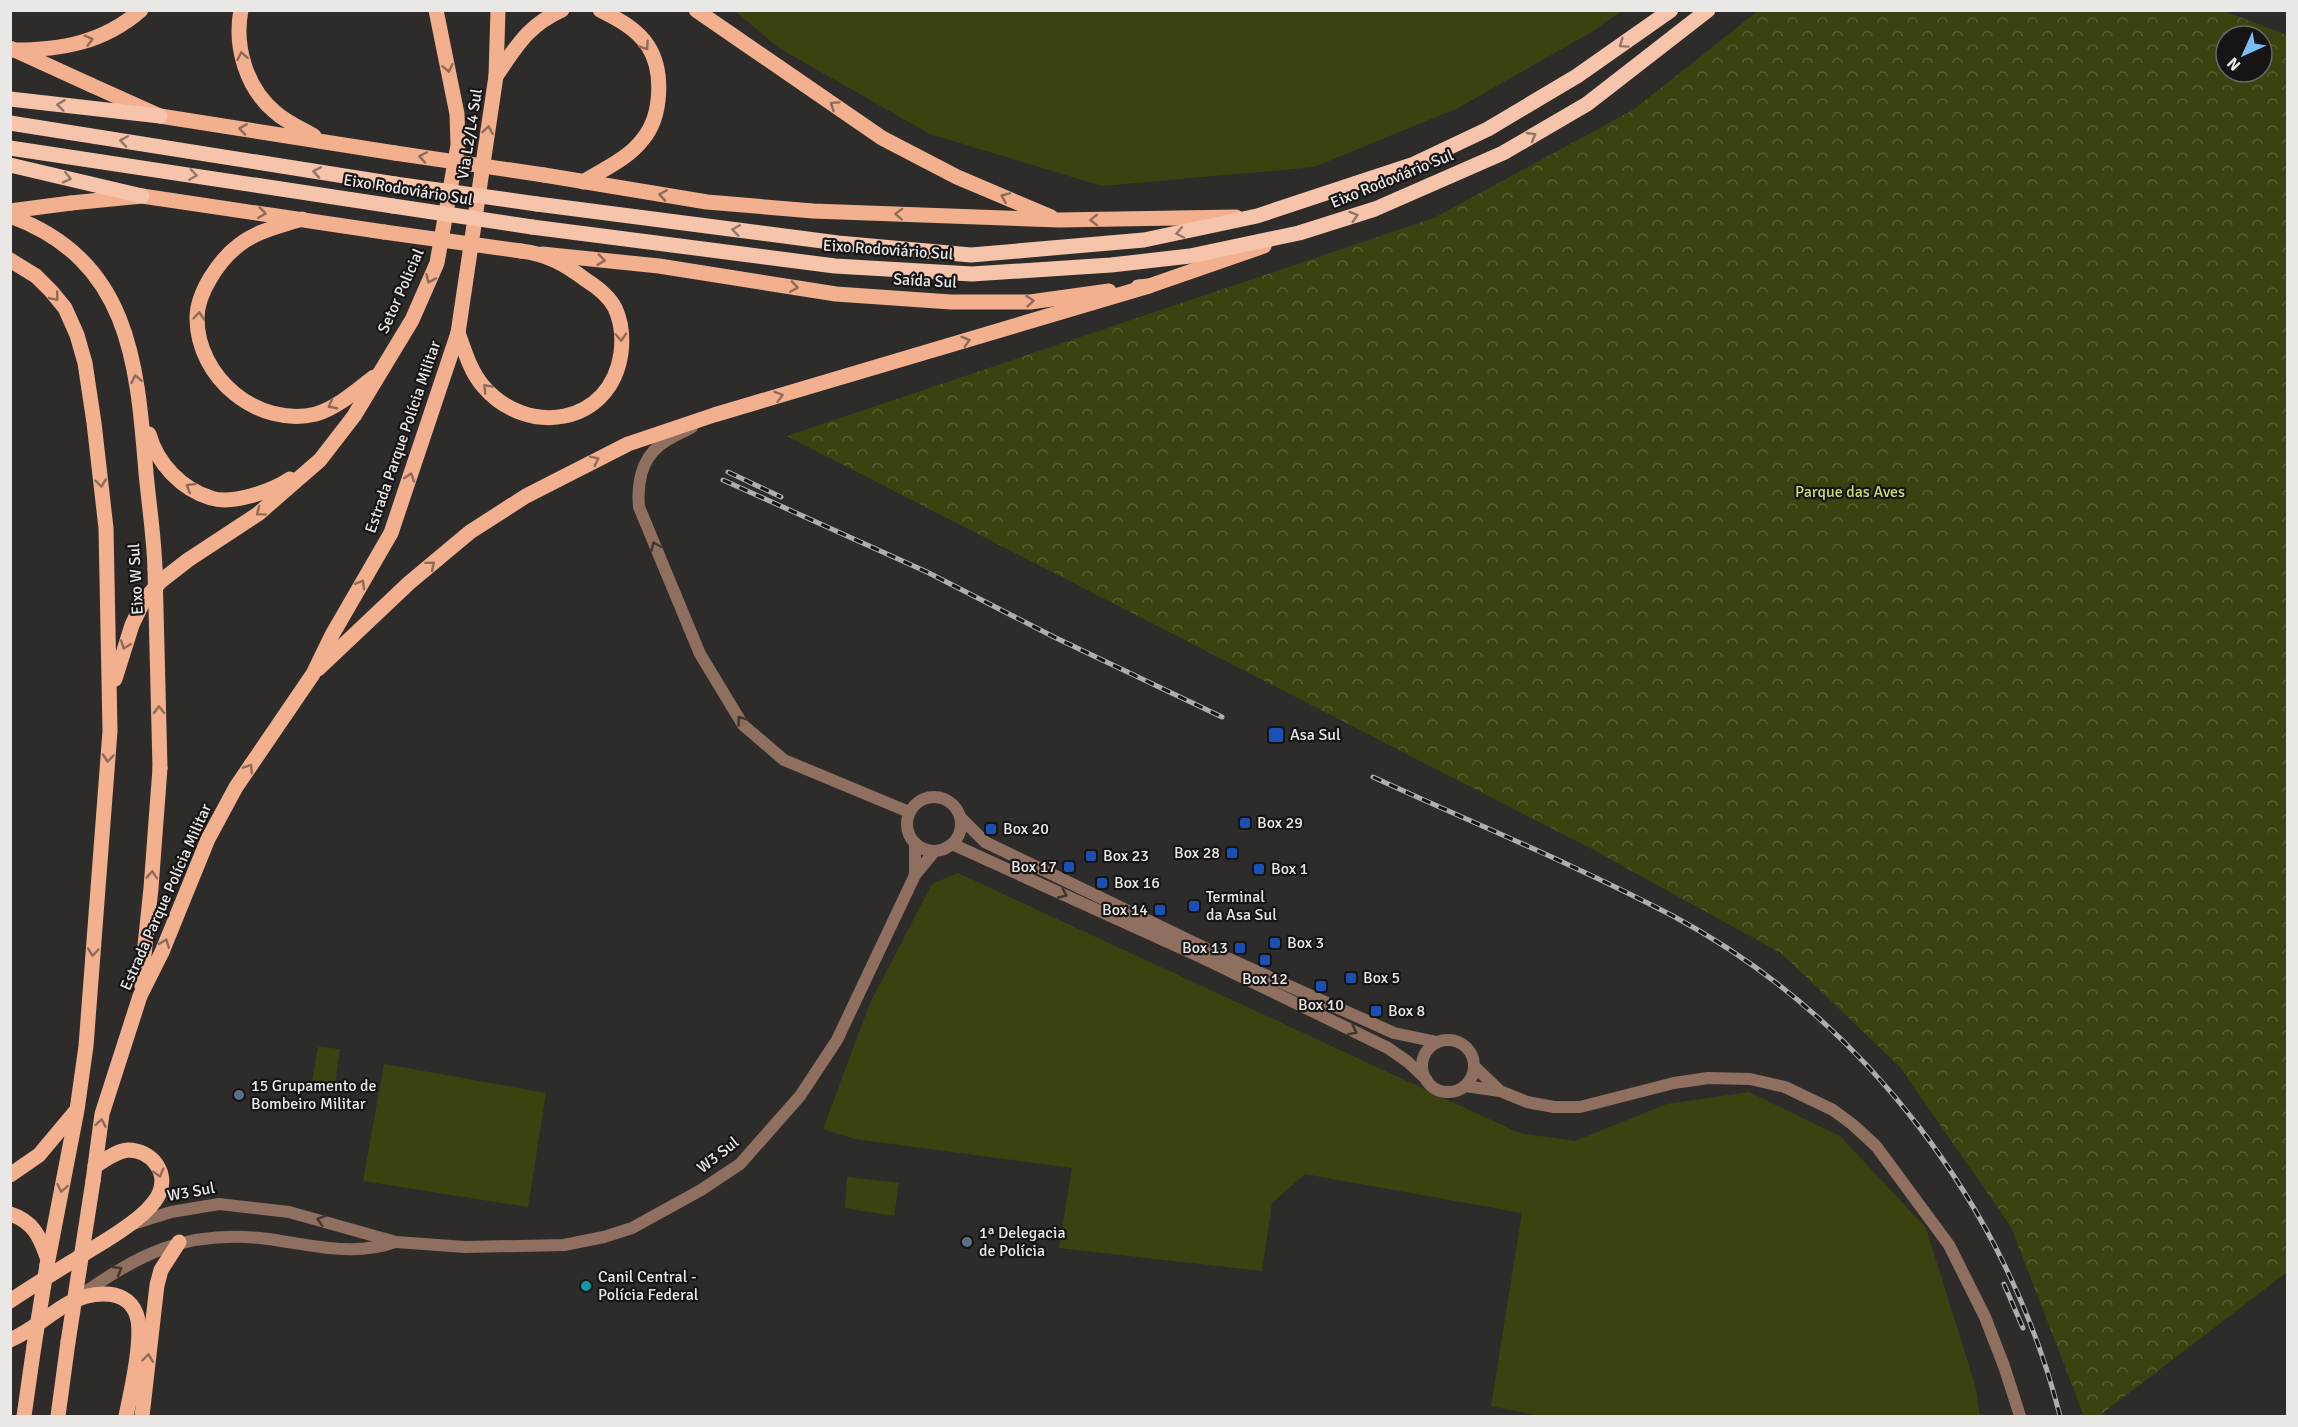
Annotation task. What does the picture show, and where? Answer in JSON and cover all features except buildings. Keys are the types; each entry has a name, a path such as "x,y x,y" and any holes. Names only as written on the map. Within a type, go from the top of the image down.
{"highway":[{"name":"Eixo Rodoviário Sul","path":"10,123 395,184 537,204 837,243 971,255 1144,240 1257,216 1414,164 1488,129 1577,76 1671,10"},
{"name":"Eixo Rodoviário Sul","path":"10,148 532,226 835,266 972,274 1111,265 1190,256 1299,233 1375,209 1503,153 1587,104 1708,10"},
{"path":"10,99 160,116"},
{"path":"10,165 142,196"}],"main road":[{"path":"10,49 45,50 96,39 130,20 141,10"},
{"path":"241,10 239,40 244,66 256,91 274,112 322,141"},
{"name":"Setor Policial","path":"320,460 354,416 381,373 412,320 437,263 458,145 457,114 436,10"},
{"name":"Via L2/L4 Sul","path":"458,333 496,76 498,10"},
{"path":"496,76 520,40 542,19 562,10"},
{"path":"583,182 625,157 644,138 653,121 659,97 657,74 648,47 625,22 600,10"},
{"path":"696,10 882,138 957,177 1059,220"},
{"path":"10,49 160,116 707,202 813,211 1059,220 1257,216"},
{"path":"10,211 142,196"},
{"name":"Saída Sul","path":"142,196 543,254 659,266 836,294 951,302 1030,302 1149,286 1299,233"},
{"name":"Eixo W Sul","path":"10,216 37,226 80,256 101,284 114,308 129,346 142,411 155,569 160,768 152,888 140,996"},
{"path":"302,219 258,233 238,244 207,282 196,317 200,341 210,366 231,392 258,409 289,417 317,413 328,408 381,373"},
{"path":"458,333 472,368 483,386 504,405 529,416 551,419 579,412 597,401 610,386 620,363 623,336 615,308 609,298 577,272 543,254"},
{"path":"10,260 36,276 65,308 77,334 85,363 106,528 110,699 110,731 88,1011 76,1110 47,1262 24,1416"},
{"path":"313,674 409,583 470,532 526,496 628,444 714,415 1149,286"},
{"name":"Estrada Parque Polícia Militar","path":"58,1416 102,1114 140,996 162,952 208,839 236,787 313,674 332,635 391,532 458,333"},
{"path":"142,411 153,449 162,463 184,484 213,499 241,498 265,492 320,460"},
{"path":"110,699 118,663 144,600 188,560 258,514 320,460"},
{"path":"10,1175 39,1155 76,1110"},
{"path":"94,1173 114,1155 128,1150 140,1152 159,1168 162,1177 159,1194 129,1226"},
{"path":"10,1214 22,1218 35,1230 47,1262"},
{"name":"W3 Sul","path":"10,1301 129,1226"},
{"path":"142,1416 157,1285 161,1270 178,1242"},
{"path":"10,1288 35,1284"},
{"path":"70,1303 101,1294 116,1294 128,1303 135,1313 138,1321 137,1340 126,1416"},
{"name":"W3 Sul","path":"10,1340 70,1303"},
{"path":"64,1370 67,1386 66,1416"},
{"path":"15,1416 28,1380"}],"street":[{"path":"714,415 659,446 641,474 637,488 639,507 700,654 743,725 784,760 909,812"},
{"path":"940,798 956,808 960,817 961,827 958,836 952,844 934,852 915,843 907,829 909,812 921,800 940,798"},
{"path":"952,844 1203,958 1388,1048 1408,1062 1434,1088 1445,1092 1456,1091 1465,1086 1472,1077 1474,1066 1472,1054 1458,1041 1437,1042 1394,1033 1207,949 984,842 960,817"},
{"name":"W3 Sul","path":"915,843 915,875"},
{"name":"W3 Sul","path":"129,1226 195,1207 219,1204 246,1205 289,1212 396,1242 498,1248 564,1245 604,1237 632,1228 725,1176 765,1138 800,1096 837,1040 915,875 934,852"},
{"path":"1427,1080 1422,1070 1423,1058 1428,1048 1437,1042"},
{"path":"1474,1066 1500,1091"},
{"path":"1465,1086 1500,1091 1527,1102 1554,1107 1580,1107 1674,1083 1708,1078 1750,1079 1785,1087 1809,1096 1833,1110 1876,1146 1949,1245 1985,1317 2020,1416"},
{"name":"W3 Sul","path":"70,1303 115,1271 140,1257 178,1242 234,1237 326,1249 375,1248 396,1242"}],"green space":[{"path":"735,11 1622,11 1590,33 1458,108 1314,167 1102,186 930,134 779,48"},
{"name":"Parque das Aves","path":"1758,11 2224,11 2258,24 2214,24 2214,84 2274,84 2274,30 2287,35 2287,1272 2099,1416 2084,1416 2011,1227 1900,1067 1781,953 1590,848 787,436 1434,218 1633,110"},
{"path":"958,873 1519,1133 1575,1141 1667,1104 1749,1092 1840,1136 1926,1228 1976,1388 1980,1416 1540,1416 1491,1406 1522,1213 1305,1174 1272,1203 1262,1271 1059,1248 1072,1168 855,1139 823,1129 870,1003 932,884"},
{"path":"318,1047 340,1049 334,1091 311,1088"},
{"path":"384,1064 546,1093 528,1207 363,1181"},
{"path":"847,1177 899,1183 894,1216 845,1208"}],"railway":[{"path":"728,472 781,497"},
{"path":"723,480 927,572 1054,637 1222,717"},
{"path":"1373,777 1562,862 1673,916 1742,958 1807,1008 1865,1064 1918,1126 1965,1193 2004,1264 2036,1339 2060,1416"},
{"path":"2004,1284 2023,1328"}],"place":[{"name":"Asa Sul","path":"1276,735"},
{"name":"Box 29","path":"1245,823"},
{"name":"Box 20","path":"991,829"},
{"name":"Box 28","path":"1232,853"},
{"name":"Box 23","path":"1091,856"},
{"name":"Box 17","path":"1069,867"},
{"name":"Box 1","path":"1259,869"},
{"name":"Box 16","path":"1102,883"},
{"name":"Terminal da Asa Sul","path":"1194,906"},
{"name":"Box 14","path":"1160,910"},
{"name":"Box 3","path":"1275,943"},
{"name":"Box 13","path":"1240,948"},
{"name":"Box 12","path":"1265,960"},
{"name":"Box 5","path":"1351,978"},
{"name":"Box 10","path":"1321,986"},
{"name":"Box 8","path":"1376,1011"},
{"name":"15 Grupamento de Bombeiro Militar","path":"239,1095"},
{"name":"1ª Delegacia de Polícia","path":"967,1242"},
{"name":"Canil Central - Polícia Federal","path":"586,1286"}]}
